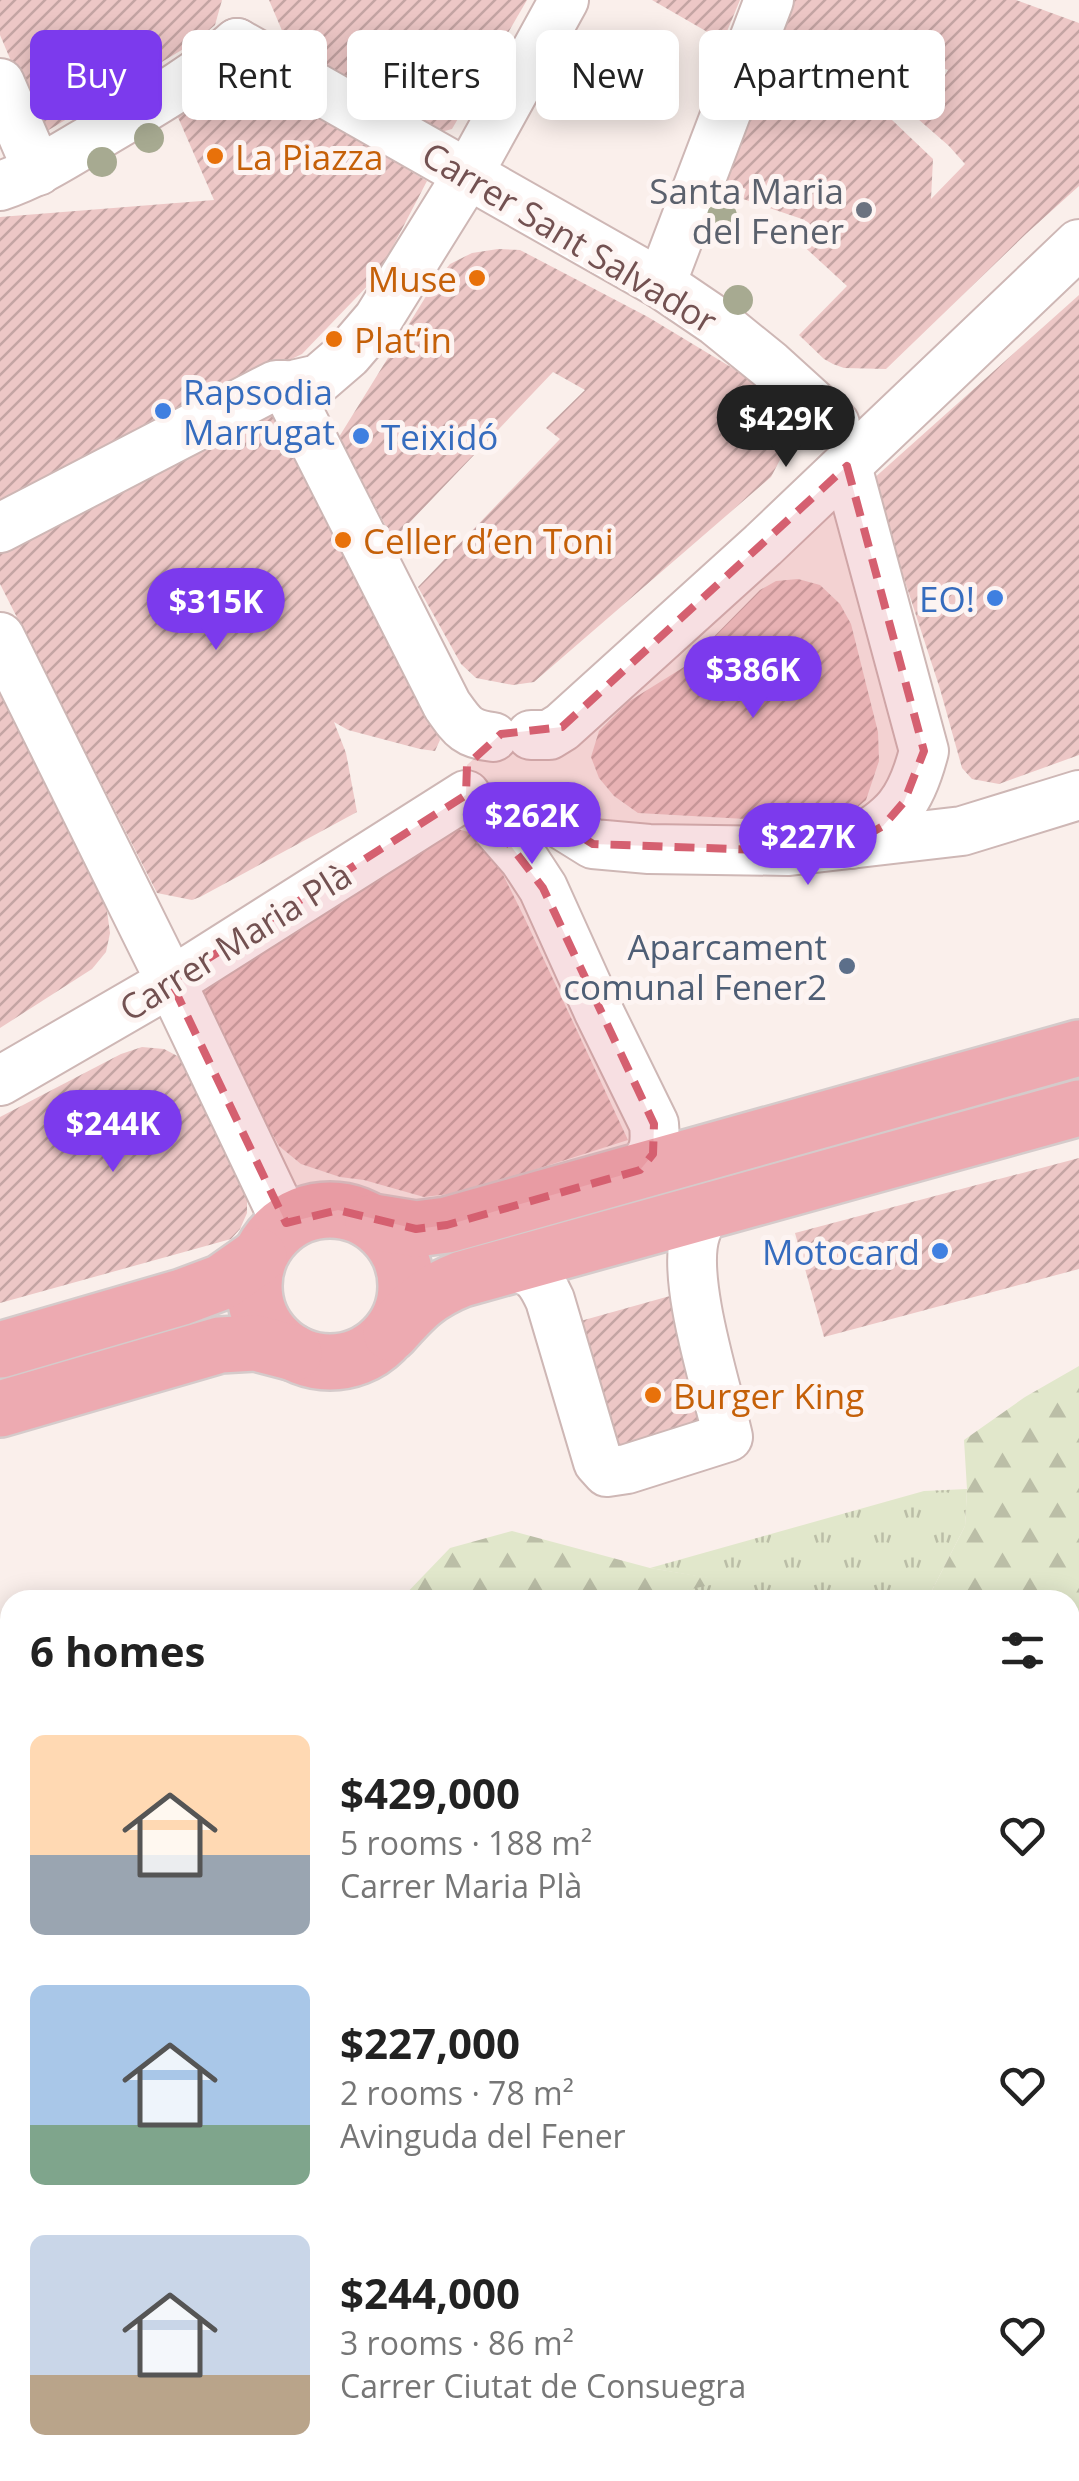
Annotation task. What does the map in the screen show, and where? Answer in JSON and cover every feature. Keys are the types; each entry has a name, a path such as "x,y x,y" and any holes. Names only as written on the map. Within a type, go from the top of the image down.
{"highway":[{"path":"372,1222 416,1229 447,1225 1079,1048"},
{"path":"0,1409 220,1345 256,1343 308,1359 338,1362 362,1356 435,1289 462,1278 1079,1108"},
{"path":"0,1350 222,1282 245,1268 302,1214 320,1210 356,1214 372,1222 395,1244 405,1274 404,1304 390,1333"},
{"path":"272,1240 254,1275 254,1294 267,1328 294,1353"}],"street":[{"path":"0,528 276,385 320,379 348,354 378,319 468,176 564,0"},
{"path":"661,284 769,0"},
{"path":"0,82 19,178 158,100 218,60 240,21"},
{"name":"Carrer Sant Salvador","path":"240,21 468,176 661,284 730,332 841,445"},
{"path":"292,385 447,706 463,727 475,735 548,734 562,727 841,445 1079,244"},
{"path":"841,445 924,751 904,802 882,826 848,846"},
{"path":"0,637 171,982 272,1240"},
{"path":"481,811 511,830 526,828 555,809 563,781 561,766 544,742 512,736 475,751 464,780 481,811 524,859 543,888 654,1124 653,1154 640,1170"},
{"path":"548,816 593,844 789,852 962,831 1079,795"},
{"name":"Carrer Maria Plà","path":"0,1081 481,811"},
{"path":"507,1266 526,1268 541,1281 598,1462 607,1472 626,1469 728,1437 702,1331 691,1261 695,1233 706,1211"}],"highlighted area":[{"path":"847,466 924,751 904,802 883,826 848,846 789,851 593,844 551,818 504,837 543,888 654,1124 653,1154 640,1170 447,1225 416,1229 338,1210 286,1223 171,982 466,795 467,765 501,734 562,727"}],"green space":[{"path":"1079,1366 1079,1590 932,1590 965,1526 964,1440 1025,1397"},
{"path":"967,1489 965,1526 932,1590 685,1590 725,1581 650,1568 924,1491"},
{"path":"512,1531 650,1568 729,1581 687,1590 410,1590 450,1548"}],"building":[{"path":"0,0 222,0 215,25 209,30 182,30 182,50 162,62 162,30 30,30 30,106 0,35"},
{"path":"269,0 527,0 510,30 347,30 347,81 327,69 327,30 282,30"},
{"path":"652,0 740,0 728,30 704,30"},
{"path":"793,0 1016,0 1079,23 1079,186 886,369 833,364 799,335 847,286 798,241 805,220 743,199 746,189 723,182 747,120 892,120 933,159 931,199 965,164 919,120 945,120 945,30 781,30"},
{"path":"182,112 182,120 325,120 427,181 378,275 302,354 0,502 0,217 214,200 177,115"},
{"path":"36,120 65,120 42,134"},
{"path":"415,120 457,120 452,129 437,133"},
{"path":"520,250 648,317 754,381 771,398 780,415 784,436 782,456 771,477 534,682 513,685 476,678 461,664 418,587 560,439 546,428 585,390 553,372 393,540 339,437 450,264 472,253"},
{"name":"EO!","path":"1079,295 1079,755 999,784 972,779 962,768 872,480"},
{"path":"279,402 427,700 440,740 435,751 420,749 348,730 334,722 346,753 357,812 200,897 192,900 157,893 0,584 0,548"},
{"path":"798,579 820,585 840,604 851,624 878,732 879,761 866,800 849,814 820,823 638,813 614,796 599,778 591,757 599,731 628,702 684,667 760,590 776,581"},
{"path":"0,687 99,890 110,933 106,952 92,969 0,1028"},
{"path":"457,829 484,836 628,1140 465,1192 424,1197 301,1164 279,1146 191,987"},
{"path":"142,1047 164,1049 185,1060 247,1188 247,1213 240,1229 231,1239 0,1303 0,1117 121,1054"},
{"name":"Motocard","path":"1079,1158 1079,1269 824,1337 795,1233"},
{"path":"677,1294 716,1430 616,1458 577,1322"}],"place":[{"name":"La Piazza","path":"215,156"},
{"name":"Santa Maria del Fener","path":"864,210"},
{"name":"Muse","path":"477,278"},
{"name":"Plat’in","path":"334,339"},
{"name":"Rapsodia Marrugat","path":"163,411"},
{"name":"Teixidó","path":"361,436"},
{"name":"Celler d’en Toni","path":"343,540"},
{"name":"EO!","path":"995,598"},
{"name":"Aparcament comunal Fener2","path":"847,966"},
{"name":"Motocard","path":"940,1251"},
{"name":"Burger King","path":"653,1395"}]}
